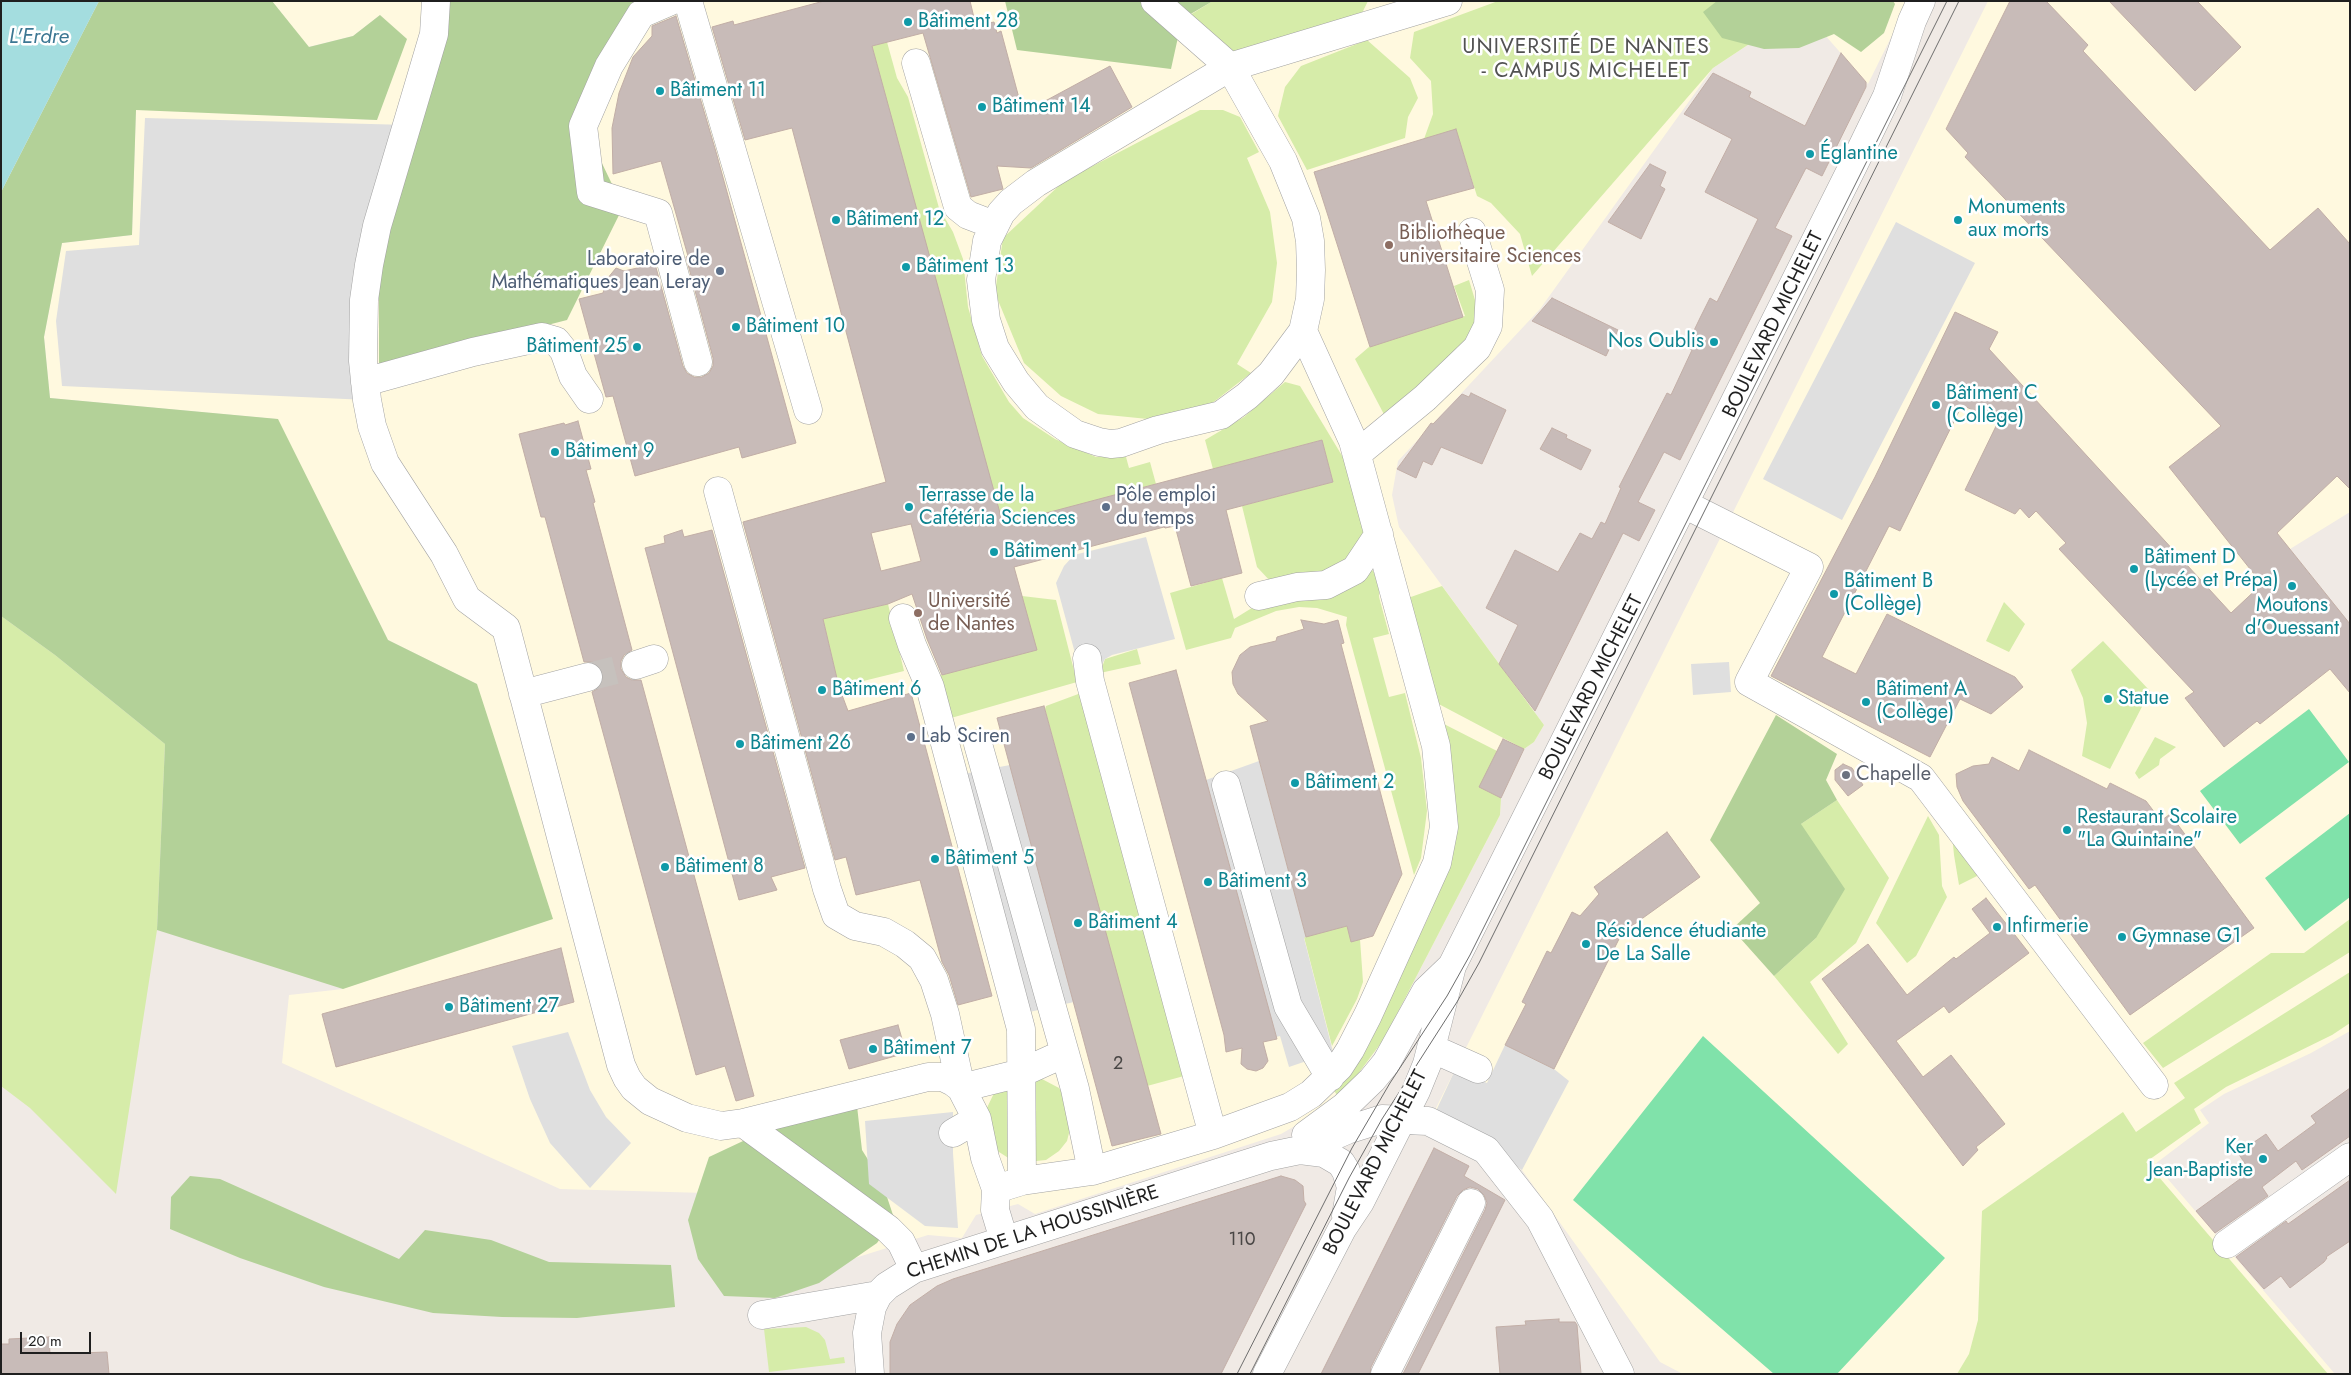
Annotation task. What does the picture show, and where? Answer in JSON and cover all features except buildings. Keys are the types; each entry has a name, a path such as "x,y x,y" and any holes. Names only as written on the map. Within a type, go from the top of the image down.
{"street":[{"path":"436,1 434,34 377,226 364,300 365,382 372,426 385,463 444,554 467,599 506,628 621,1065 627,1078 634,1088 650,1101 688,1118 721,1126 743,1123 928,1077 942,1077 961,1088 1021,1073 1065,1053"},
{"path":"670,1 642,14 609,66 583,126 591,192 658,213 698,362"},
{"path":"688,1 808,410"},
{"path":"1155,1 1230,67 1283,160 1306,218 1310,241 1310,300 1304,331 1271,374 1247,396 1221,414 1145,433 1121,443 1099,442 1076,434 1037,407 1016,382 995,348 986,320 981,280 987,241 994,226 1011,202 1036,183 1230,67 1448,1"},
{"name":"BOULEVARD MICHELET","path":"1267,1374 1342,1229 1360,1202 1402,1119 1427,1064 1452,966 1886,96 1912,21 1921,1"},
{"path":"916,63 958,206 968,215 994,226"},
{"path":"1357,454 1425,398 1477,348 1488,326 1490,290 1472,232"},
{"path":"1009,1185 1092,1170 1213,1135 1290,1106 1311,1094 1339,1067 1359,1033 1437,863 1444,827 1436,746 1357,454 1304,331"},
{"path":"365,382 473,352 542,337 556,341 564,350 573,376 589,399"},
{"path":"718,491 827,890 836,915 855,926 884,932 905,944 922,958 934,980 945,1014 961,1088 977,1119 985,1158 1009,1185"},
{"path":"1684,504 1809,566 1749,682 1921,778 2154,1085"},
{"path":"1259,596 1298,587 1326,585 1355,570 1379,534"},
{"path":"903,618 912,645 930,686 1021,1029 1021,1073 1009,1185 995,1210 1004,1240"},
{"path":"1087,658 1090,682 1213,1135"},
{"path":"523,694 588,677"},
{"path":"978,744 1065,1053 1092,1170"},
{"path":"1226,785 1288,1006 1330,1077"},
{"name":"CHEMIN DE LA HOUSSINIÈRE","path":"1271,1156 1309,1134 1360,1093 1386,1063 1426,991 1452,966"},
{"path":"1432,1048 1478,1069"},
{"name":"CHEMIN DE LA HOUSSINIÈRE","path":"1300,1150 1346,1130 1382,1118 1428,1121 1486,1150 1540,1219 1620,1374"},
{"path":"953,1133 977,1119"},
{"path":"743,1123 888,1229 901,1242 914,1269"},
{"name":"CHEMIN DE LA HOUSSINIÈRE","path":"878,1295 887,1286 914,1269 1271,1156 1300,1150 1315,1150 1332,1156 1346,1171 1351,1187 1351,1197 1342,1229"},
{"path":"2227,1244 2350,1157"},
{"path":"1385,1374 1470,1202"},
{"path":"762,1315 878,1295"},
{"path":"870,1374 867,1333 870,1316 878,1295"}],"shaded area":[{"name":"Université de Nantes","path":"272,1 1909,1 1868,84 1802,9 1713,68 1540,309 1398,461 1392,495 1399,527 1544,725 1534,742 1524,749 1501,798 1500,815 1384,1039 1346,1088 1307,1119 1281,1134 1035,1214 1018,1204 976,1215 962,1238 928,1235 855,1258 768,1274 706,1193 560,1189 282,1063 289,995 343,989 477,684 388,640 277,419 50,398 44,337 62,243 132,235 136,109 377,120 380,15 353,36 308,47"},
{"path":"1988,1 2350,1 2350,512 2290,549 2350,624 2350,1031 2311,1053 2224,1094 2200,1110 2209,1123 2155,1164 2335,1374 1683,1374 1660,1362 1522,1170 1434,1112"},
{"path":"145,118 408,125 377,273 367,400 62,386 56,321 66,251 139,245"},
{"path":"1896,222 1975,263 1842,520 1763,479"},
{"path":"1146,537 1175,639 1112,655 1105,659 1100,668 1082,679 1056,583 1064,566 1074,555"},
{"path":"1729,662 1731,692 1693,695 1691,664"},
{"path":"1259,761 1306,937 1304,938 1333,1052 1289,1067 1280,1036 1276,1037 1206,780"},
{"path":"1010,765 1074,1002 1025,1013 963,774"},
{"path":"568,1032 590,1090 606,1117 631,1143 590,1188 550,1143 530,1099 512,1046"},
{"path":"1505,1045 1554,1069 1569,1081 1522,1170 1435,1113 1455,1070 1487,1083"},
{"path":"953,1112 953,1153 958,1228 925,1226 869,1184 865,1121"}],"green space":[{"path":"99,1 272,1 309,47 353,36 380,15 407,39 377,120 136,110 132,235 62,243 44,337 50,398 278,419 388,640 477,684 553,919 343,989 157,930 165,744 55,655 1,616 1,192"},
{"path":"448,1 642,1 595,95 597,153 623,207 567,320 379,368 379,276 403,169"},
{"path":"1005,1 1213,1 1182,19 1171,69 1017,50"},
{"path":"1213,1 1368,1 1361,15 1237,54 1185,18"},
{"path":"1498,1 1887,1 1802,9 1713,68 1532,276 1520,234 1491,203 1477,196 1456,130 1424,139 1433,114 1431,81 1410,58 1414,32"},
{"path":"1717,1 1893,1 1895,4 1884,33 1861,52 1834,34 1799,48 1764,49 1722,38 1703,12"},
{"path":"1367,40 1410,78 1418,98 1408,117 1405,138 1307,170 1278,116 1285,87 1301,66"},
{"path":"887,42 897,78 908,97 939,208 953,232 963,259 968,307 982,356 1009,402 1023,418 1055,439 1096,457 1126,457 1129,468 1150,462 1156,484 1015,522 998,513 872,46"},
{"path":"1200,110 1223,110 1240,117 1259,152 1247,158 1270,212 1277,263 1272,302 1237,364 1251,373 1202,411 1148,419 1098,414 1061,396 1024,363 995,293 1003,238 1064,181"},
{"path":"1469,280 1478,310 1470,340 1388,422 1355,359 1369,347 1465,316 1454,286"},
{"path":"1285,382 1300,386 1344,459 1369,539 1354,564 1272,583 1257,567 1242,506 1333,482 1322,440 1213,469 1205,440 1244,417"},
{"path":"1370,567 1379,579 1379,597 1389,634 1373,638 1389,697 1405,693 1421,758 1427,811 1421,858 1414,875 1346,625 1347,617 1317,608 1299,607 1276,611 1235,628 1231,638 1186,650 1170,593 1222,578 1234,619 1260,603"},
{"path":"1442,586 1544,725 1534,742 1524,749 1433,701 1408,598"},
{"path":"1022,596 1056,600 1077,682 944,720 934,677 1036,650"},
{"path":"2004,602 2025,624 2009,652 1986,641"},
{"path":"888,604 904,671 839,687 823,619"},
{"path":"1,616 55,655 165,744 157,930 116,1194 30,1108 1,1086"},
{"path":"2103,641 2150,691 2110,769 2082,756 2087,723 2083,698 2071,670"},
{"path":"1137,649 1141,664 1100,673 1105,659"},
{"path":"1081,693 1184,1076 1147,1086 1045,709 1046,706"},
{"path":"2309,709 2349,762 2240,844 2200,791"},
{"path":"1776,715 1837,754 1826,780 1837,800 1801,824 1845,889 1816,938 1774,976 1732,929 1760,903 1710,840"},
{"path":"1440,722 1497,751 1480,787 1501,798 1500,815 1384,1039 1355,1078 1337,1095 1333,1089 1396,982 1428,918 1449,864"},
{"path":"2155,737 2176,747 2160,759 2159,765 2139,779 2135,773"},
{"path":"1837,800 1889,878 1856,943 1810,982 1848,1044 1838,1054 1774,976 1816,938 1801,824"},
{"path":"2350,813 2350,897 2305,931 2265,878"},
{"path":"1928,816 1939,835 1942,886 1947,897 1916,956 1907,963 1876,923"},
{"path":"1951,824 1985,872 1959,885 1954,855"},
{"path":"2350,919 2350,952 2163,1068 2143,1043 2271,953 2304,953"},
{"path":"1347,926 1351,941 1360,939 1363,982 1357,999 1332,1046 1304,937"},
{"path":"2350,972 2350,1023 2332,1035 2226,1087 2194,1109 2201,1123 2146,1162 2328,1374 1957,1374 1969,1354 1978,1320 1982,1211 2123,1112 2136,1132 2185,1098 2174,1083"},
{"path":"1703,1036 1945,1258 1837,1374 1774,1374 1573,1200"},
{"path":"1032,1077 1042,1079 1059,1088 1068,1101 1072,1121 1067,1141 1059,1151 1046,1160 1036,1161"},
{"path":"1014,1079 1013,1161 996,1150 984,1114 996,1089"},
{"path":"857,1106 862,1150 882,1182 894,1218 877,1243 819,1283 775,1298 724,1296 698,1259 688,1220 709,1157 775,1126"},
{"path":"190,1176 220,1179 399,1259 425,1230 491,1240 549,1262 671,1265 675,1307 577,1318 502,1317 433,1313 324,1287 240,1258 170,1229 171,1197"},
{"path":"806,1327 819,1333 825,1340 830,1359 844,1357 845,1363 769,1372 764,1329"}],"water":[{"name":"L'Erdre","path":"1,1 99,1 1,192"}],"tunnel":[{"path":"588,677 636,665"}],"tram line":[{"path":"1237,1374 1352,1148 1390,1083 1447,996 1470,955 1947,1"},
{"path":"1250,1374 1349,1178 1382,1119 1457,1002 1479,963 1959,1"}],"place":[{"name":"Bâtiment 28","path":"908,22"},
{"name":"Bâtiment 11","path":"660,91"},
{"name":"Bâtiment 14","path":"982,107"},
{"name":"Églantine","path":"1810,154"},
{"name":"Bâtiment 12","path":"836,220"},
{"name":"Monuments aux morts","path":"1958,220"},
{"name":"Bibliothèque universitaire Sciences","path":"1389,245"},
{"name":"Bâtiment 13","path":"906,267"},
{"name":"Laboratoire de Mathématiques Jean Leray","path":"720,271"},
{"name":"Bâtiment 10","path":"736,327"},
{"name":"Nos Oublis","path":"1714,342"},
{"name":"Bâtiment 25","path":"637,347"},
{"name":"Bâtiment C (Collège)","path":"1936,405"},
{"name":"Bâtiment 9","path":"555,452"},
{"name":"Terrasse de la Cafétéria Sciences","path":"909,507"},
{"name":"Pôle emploi du temps","path":"1106,507"},
{"name":"Bâtiment 1","path":"994,552"},
{"name":"Bâtiment D (Lycée et Prépa)","path":"2134,569"},
{"name":"Moutons d'Ouessant","path":"2292,586"},
{"name":"Bâtiment B (Collège)","path":"1834,594"},
{"name":"Université de Nantes","path":"918,613"},
{"name":"Bâtiment 6","path":"822,690"},
{"name":"Statue","path":"2108,699"},
{"name":"Bâtiment A (Collège)","path":"1866,702"},
{"name":"Lab Sciren","path":"911,737"},
{"name":"Bâtiment 26","path":"740,744"},
{"name":"Chapelle","path":"1846,775"},
{"name":"Bâtiment 2","path":"1295,783"},
{"name":"Restaurant Scolaire \"La Quintaine\"","path":"2067,830"},
{"name":"Bâtiment 5","path":"935,859"},
{"name":"Bâtiment 8","path":"665,867"},
{"name":"Bâtiment 3","path":"1208,882"},
{"name":"Bâtiment 4","path":"1078,923"},
{"name":"Infirmerie","path":"1997,927"},
{"name":"Gymnase G1","path":"2122,937"},
{"name":"Résidence étudiante De La Salle","path":"1586,944"},
{"name":"Bâtiment 27","path":"449,1007"},
{"name":"Bâtiment 7","path":"873,1049"},
{"name":"Ker Jean-Baptiste","path":"2263,1159"}],"district":[{"name":"UNIVERSITÉ DE NANTES - CAMPUS MICHELET","path":"1586,60"}]}
